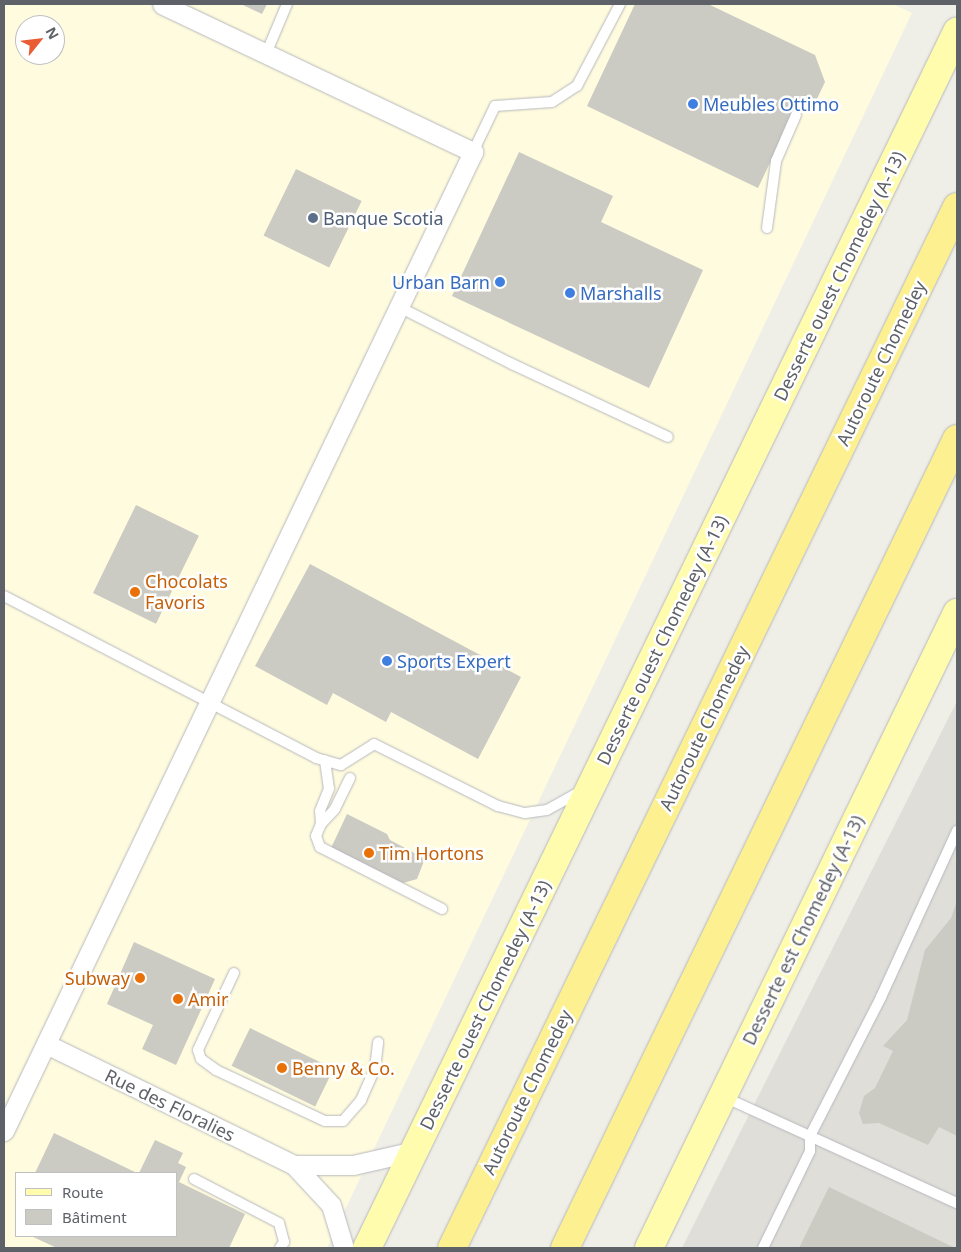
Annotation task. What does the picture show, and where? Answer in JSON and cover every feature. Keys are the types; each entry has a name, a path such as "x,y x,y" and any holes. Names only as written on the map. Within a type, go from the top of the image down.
{"highway":[{"name":"Autoroute Chomedey","path":"452,1248 957,207"},
{"path":"565,1248 957,439"}],"main road":[{"name":"Desserte ouest Chomedey (A-13)","path":"367,1248 957,32"},
{"name":"Desserte est Chomedey (A-13)","path":"649,1248 949,642 957,613"}],"street":[{"path":"4,1131 473,152 162,4"},
{"name":"Rue des Floralies","path":"46,1044 294,1165"},
{"path":"294,1165 353,1165 414,1151"},
{"path":"294,1165 331,1205 344,1248"}],"lane":[{"path":"266,54 287,4"},
{"path":"473,152 495,106 552,102 577,86 620,4"},
{"path":"767,228 776,161 796,115"},
{"path":"399,307 512,364 668,437"},
{"path":"4,596 325,760 341,765 374,744 513,811 547,810 592,784"},
{"path":"325,760 329,789 320,811 321,824 317,841 326,852 442,909"},
{"path":"321,824 335,809 350,778"},
{"path":"763,1248 810,1151 810,1136 881,997 957,831"},
{"path":"234,973 198,1050 201,1059 216,1070 325,1121 343,1121 361,1100 375,1068 378,1042"},
{"path":"723,1096 957,1204"},
{"path":"194,1180 278,1224 284,1242 280,1248"}],"shaded area":[{"path":"4,4 893,4 912,13 327,1248 4,1248"},
{"path":"957,701 957,1248 682,1248 793,1027"}],"building":[{"path":"241,4 267,4 262,14"},
{"path":"635,4 708,4 815,55 825,82 813,107 800,100 758,188 587,106"},
{"path":"519,152 613,196 601,222 703,270 649,388 452,296"},
{"name":"Banque Scotia","path":"296,169 362,201 329,268 264,236"},
{"path":"136,505 199,536 156,624 93,593"},
{"path":"310,564 521,677 478,759 391,712 386,722 333,693 327,705 255,666"},
{"path":"347,814 387,834 390,840 422,857 424,861 417,879 403,883 331,848"},
{"path":"957,901 957,1136 939,1127 928,1145 879,1123 863,1124 859,1113 864,1096 875,1088 893,1051 883,1046 907,1020 925,950 951,918"},
{"path":"134,942 215,979 176,1065 142,1049 153,1025 107,1004"},
{"name":"Benny & Co.","path":"250,1028 334,1069 315,1107 232,1066"},
{"path":"54,1133 135,1172 35,1172"},
{"path":"155,1140 183,1153 178,1163 186,1167 179,1182 245,1214 229,1248 57,1248 33,1237 178,1237 178,1172 139,1172"},
{"path":"829,1187 955,1248 799,1248"}],"place":[{"name":"Meubles Ottimo","path":"693,104"},
{"name":"Banque Scotia","path":"313,218"},
{"name":"Urban Barn","path":"500,282"},
{"name":"Marshalls","path":"570,293"},
{"name":"Chocolats Favoris","path":"135,592"},
{"name":"Sports Expert","path":"387,661"},
{"name":"Tim Hortons","path":"369,853"},
{"name":"Subway","path":"140,978"},
{"name":"Amir","path":"178,999"},
{"name":"Benny & Co.","path":"282,1068"}]}
